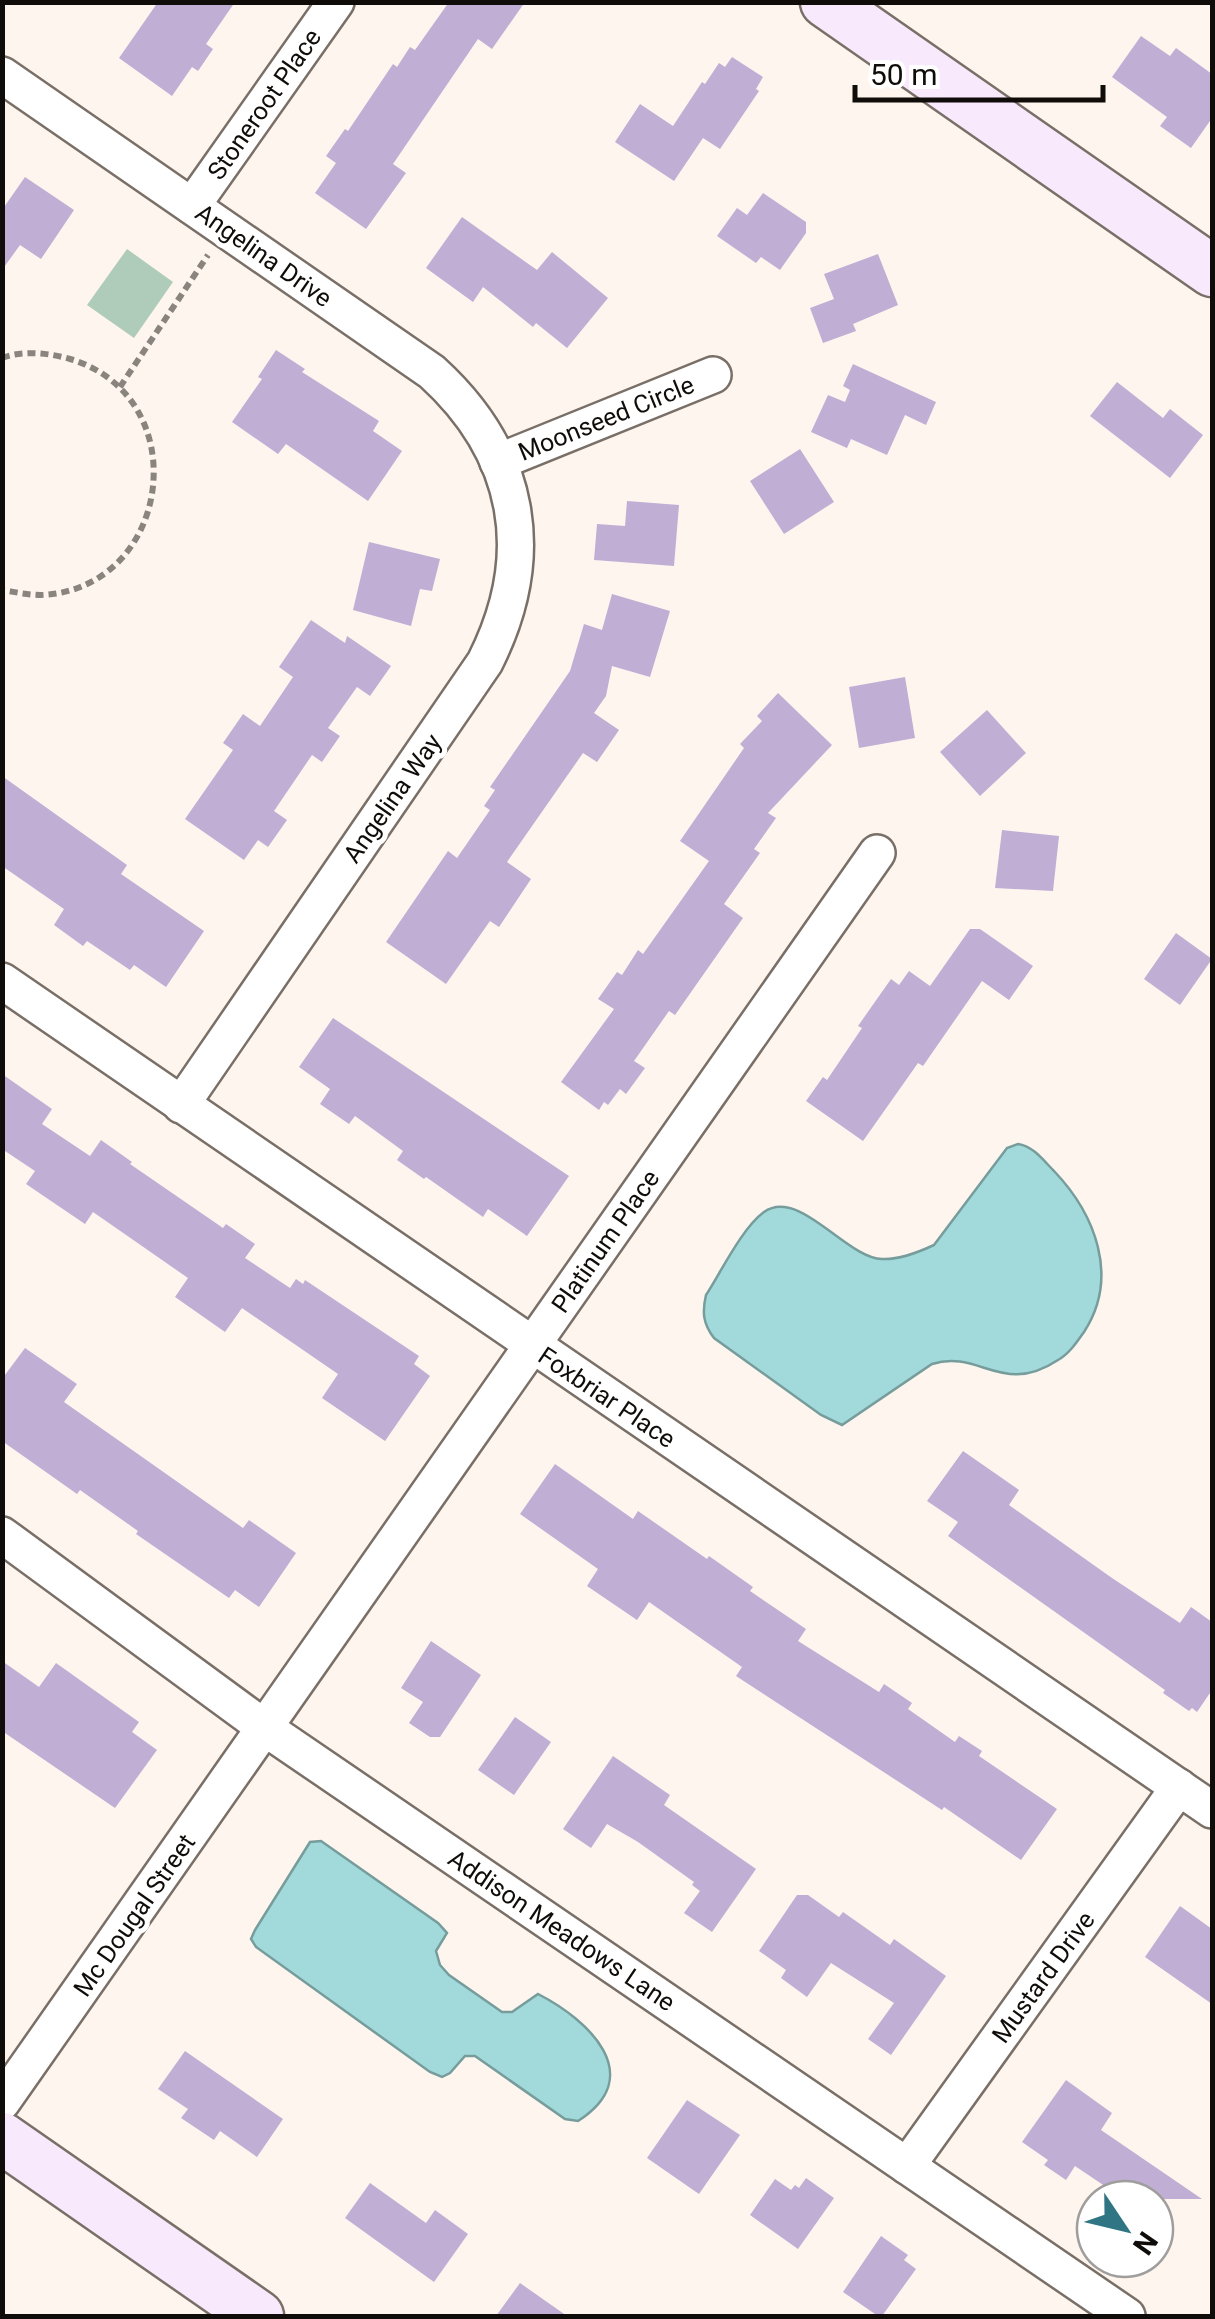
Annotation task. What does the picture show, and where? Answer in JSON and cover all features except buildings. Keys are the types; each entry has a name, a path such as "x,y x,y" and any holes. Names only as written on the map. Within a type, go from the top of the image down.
{"main road":[{"path":"826,2 1212,270"},
{"path":"2,2138 258,2316"}],"street":[{"name":"Stoneroot Place","path":"192,206 336,2"},
{"name":"Angelina Drive","path":"2,75 432,372 469,409 498,462"},
{"name":"Moonseed Circle","path":"498,462 713,375"},
{"name":"Angelina Way","path":"181,1105 492,649 507,616 517,546 513,509 498,462"},
{"name":"Platinum Place","path":"265,1728 877,853"},
{"name":"Foxbriar Place","path":"2,981 1212,1810"},
{"name":"Addison Meadows Lane","path":"2,1535 265,1728 1127,2316"},
{"name":"Mc Dougal Street","path":"2,2102 265,1728"},
{"name":"Mustard Drive","path":"907,2166 1179,1787"}],"path":[{"path":"120,387 226,229"},
{"path":"2,358 50,353 87,364 120,387 144,419 155,457 154,497 140,534 114,565 80,586 41,595 2,590"}],"green space":[{"path":"127,249 173,282 134,338 87,305"}],"water":[{"path":"1018,1144 1037,1154 1069,1188 1098,1247 1100,1290 1095,1311 1076,1344 1058,1360 1021,1374 1006,1374 964,1362 932,1364 842,1425 821,1415 710,1333 704,1318 706,1295 740,1239 764,1212 778,1207 792,1209 868,1256 902,1257 934,1245 1007,1148"},
{"path":"321,1841 438,1923 447,1933 436,1951 440,1965 502,2012 512,2012 538,1994 576,2018 603,2050 610,2068 608,2086 598,2104 578,2121 565,2119 475,2056 465,2056 442,2077 430,2072 256,1947 251,1939 255,1930 310,1842"}]}
